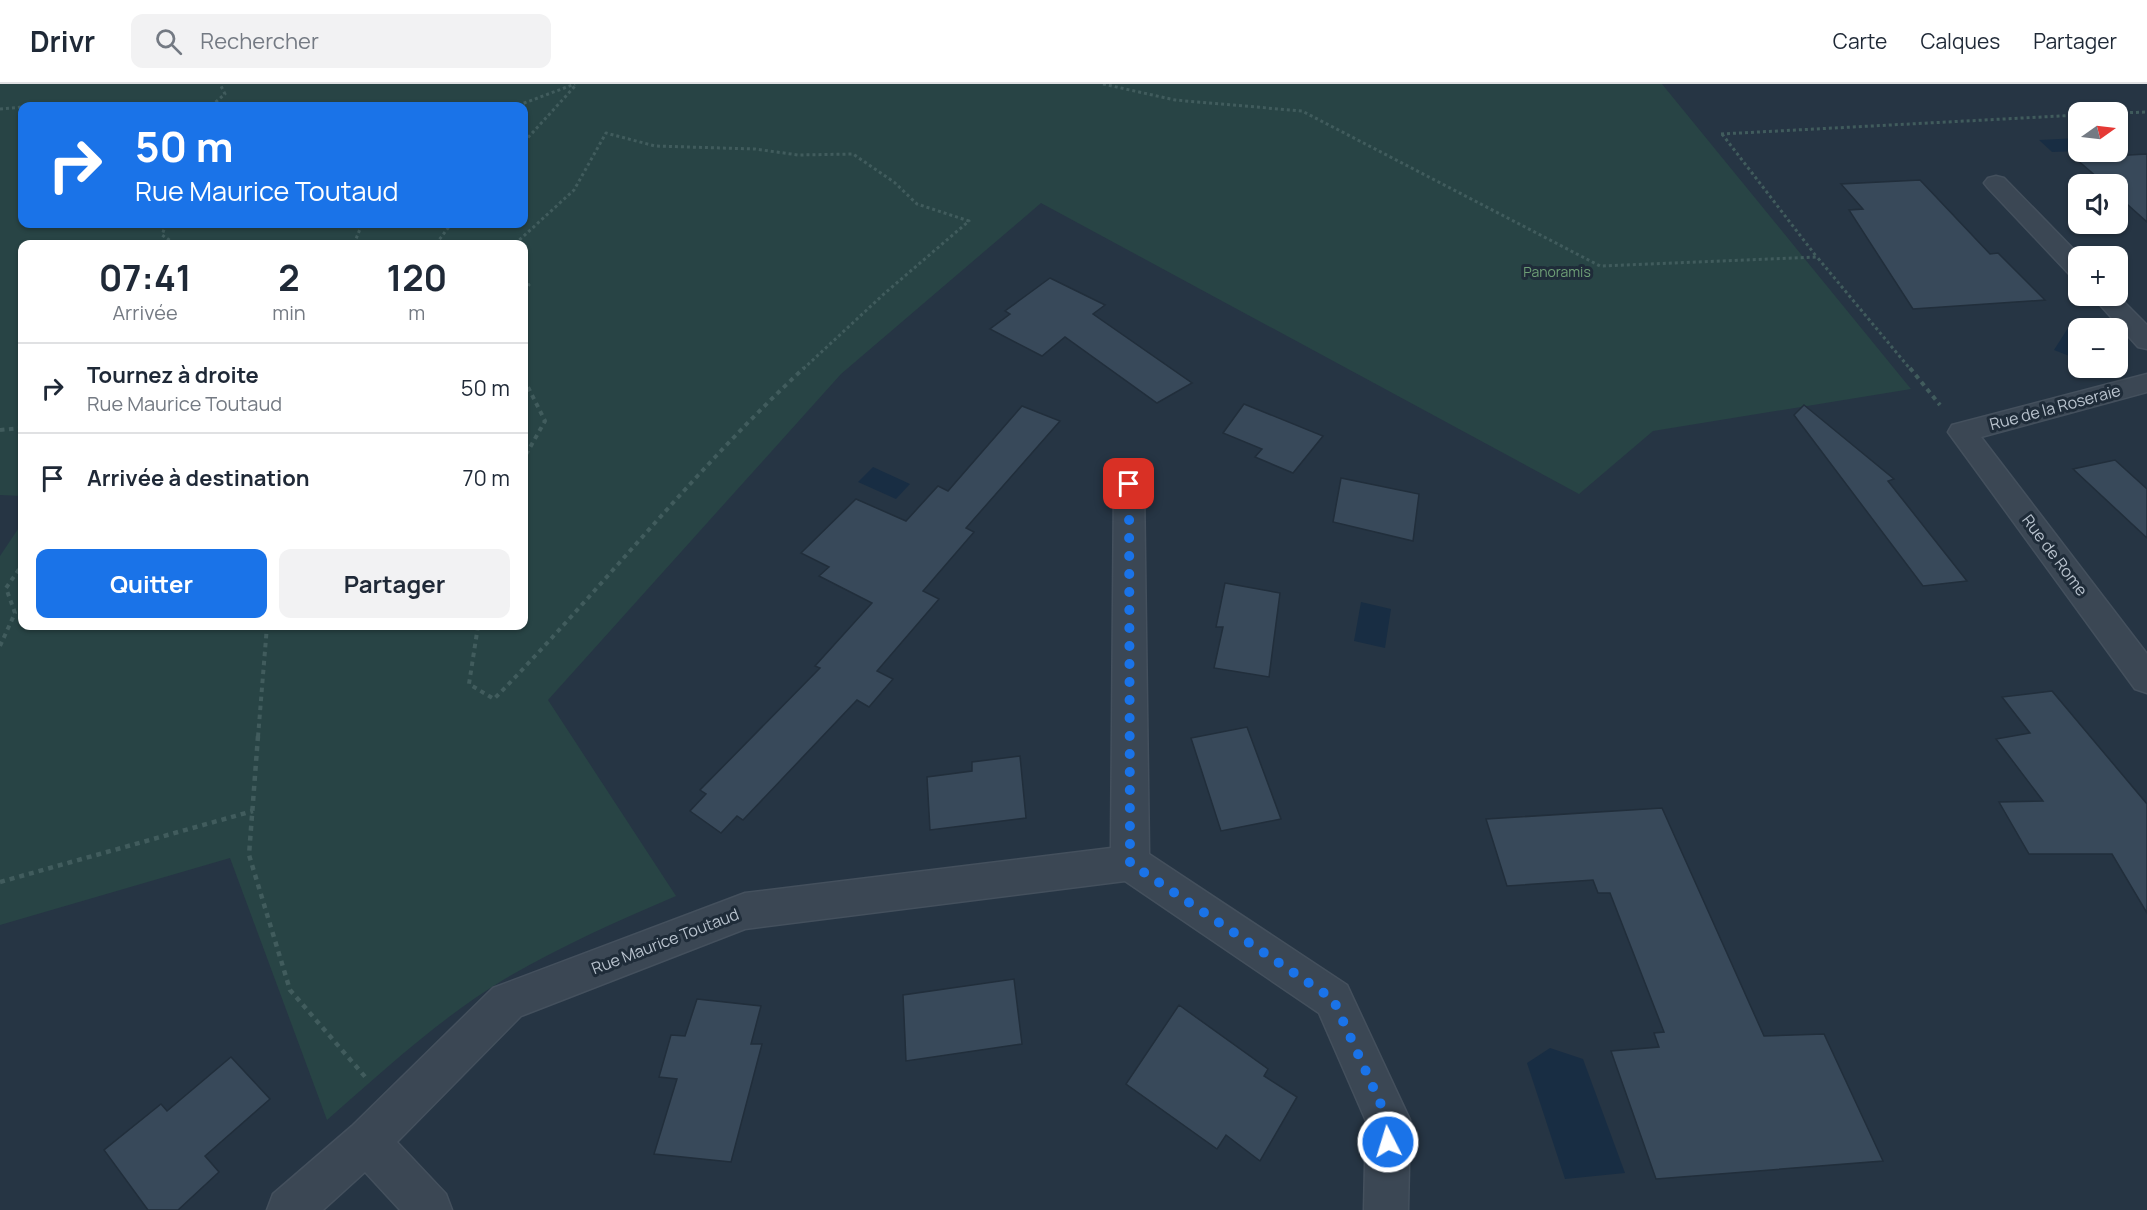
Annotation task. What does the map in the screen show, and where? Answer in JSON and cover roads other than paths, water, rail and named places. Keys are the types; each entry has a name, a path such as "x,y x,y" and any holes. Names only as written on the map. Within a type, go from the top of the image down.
{"street":[{"path":"1996,183 2068,258"},
{"path":"2114,306 2147,341"},
{"name":"Rue de la Roseraie","path":"1962,432 2147,383"},
{"name":"Rue de Rome","path":"1962,432 2147,679"},
{"path":"1129,484 1130,863 1333,999 1388,1120 1386,1210"},
{"name":"Rue Maurice Toutaud","path":"289,1210 381,1126 507,1002 745,911 1130,863"},
{"path":"381,1126 430,1210"}],"water":[{"path":"2068,139 2068,151 2052,152 2039,140"},
{"path":"2068,328 2068,355 2054,350"},
{"path":"873,467 910,484 896,499 858,482"},
{"path":"1361,602 1391,609 1385,648 1354,641"},
{"path":"1550,1048 1583,1059 1625,1173 1565,1179 1527,1063"}],"park label":[{"name":"Panoramis","path":"1557,271"}]}
